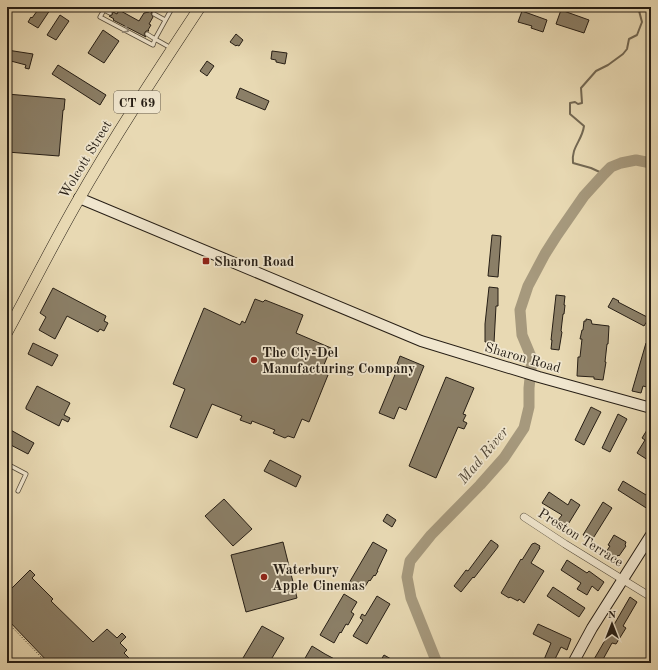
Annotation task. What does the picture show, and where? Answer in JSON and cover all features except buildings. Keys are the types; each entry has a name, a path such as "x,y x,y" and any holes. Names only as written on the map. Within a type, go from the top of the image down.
{"main road":[{"name":"Wolcott Street","path":"7,332 79,198 131,112 200,7"}],"street":[{"name":"Sharon Road","path":"79,198 421,342 651,408"},
{"name":"Preston Terrace","path":"524,517 651,597"},
{"path":"573,663 592,628 651,535"}],"lane":[{"path":"140,7 146,10"},
{"path":"110,13 104,9 100,17 152,44 171,10 165,7"},
{"path":"154,14 165,20"},
{"path":"147,34 172,48"},
{"path":"7,464 26,474 18,491"}],"path":[{"path":"7,622 47,663"},
{"path":"8,632 13,628"}],"waterway":[{"path":"604,174 591,168 573,163 575,148 584,126 570,114 570,103 582,103 581,88 596,71 608,65 623,54 627,49 629,39 637,35 642,22 638,7"},
{"name":"Mad River","path":"437,663 411,598 407,577 410,561 431,535 504,458 524,428 529,407 532,359 522,335 520,310 528,286 545,254 584,196 611,167 636,160 651,163"}],"place":[{"name":"Sharon Road","path":"206,261"},
{"name":"The Cly-Del Manufacturing Company","path":"254,360"},
{"name":"Waterbury Apple Cinemas","path":"264,577"}]}
